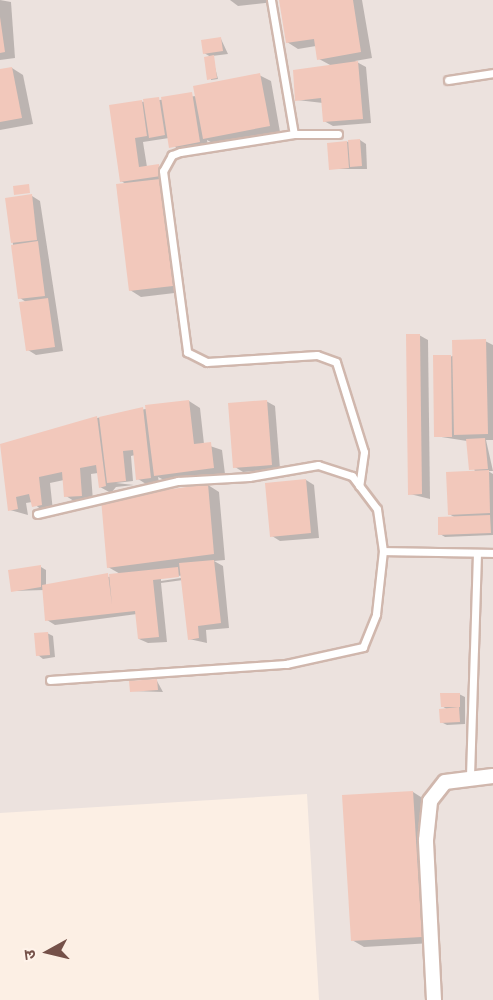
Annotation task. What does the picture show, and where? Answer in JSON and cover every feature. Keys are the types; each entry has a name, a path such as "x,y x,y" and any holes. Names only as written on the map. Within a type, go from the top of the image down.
{"street":[{"path":"434,1000 426,840 430,801 445,782 470,776 493,776"}],"lane":[{"path":"271,0 294,134"},
{"path":"448,80 493,73"},
{"path":"338,134 294,134 180,152 166,162 182,337 187,352 207,362 317,355 336,362 364,452 359,486"},
{"path":"37,514 178,481 249,477 318,465 352,477 377,509 383,551 376,614 363,647 286,664 50,680"},
{"path":"383,551 493,553"},
{"path":"470,776 477,554"}],"shaded area":[{"path":"0,0 493,0 493,1000 319,1000 307,794 0,813"}],"building":[{"path":"279,0 353,0 361,52 317,60 314,39 286,43"},
{"path":"0,17 5,52 0,53"},
{"path":"221,37 223,51 203,54 201,40"},
{"path":"214,55 217,78 207,80 204,57"},
{"path":"358,61 363,119 323,122 321,98 295,101 293,70"},
{"path":"12,67 22,118 0,122 0,69"},
{"path":"260,73 270,126 203,139 193,86"},
{"path":"192,92 200,142 169,148 161,97"},
{"path":"159,97 165,135 149,138 143,99"},
{"path":"142,100 147,136 135,138 139,167 159,164 161,176 120,182 109,105"},
{"path":"360,139 362,166 350,167 348,140"},
{"path":"347,141 349,168 329,170 327,143"},
{"path":"160,179 173,286 129,291 116,184"},
{"path":"29,184 30,193 14,195 13,186"},
{"path":"32,194 37,240 11,243 5,198"},
{"path":"38,241 45,296 18,299 11,245"},
{"path":"48,298 55,347 26,351 19,302"},
{"path":"406,334 420,334 422,494 408,495"},
{"path":"486,339 488,434 454,435 452,340"},
{"path":"433,355 451,355 452,437 434,437"},
{"path":"189,400 194,444 211,442 214,468 154,476 145,405"},
{"path":"267,400 272,465 233,468 228,403"},
{"path":"143,407 151,478 136,480 133,450 123,451 126,481 107,483 99,417"},
{"path":"97,416 106,486 99,488 96,465 80,468 82,496 64,497 62,472 39,477 42,505 32,507 29,494 16,497 18,509 8,511 0,444"},
{"path":"485,438 488,469 469,470 466,439"},
{"path":"489,470 490,513 448,515 446,472"},
{"path":"306,479 311,533 270,537 265,483"},
{"path":"208,484 214,554 107,568 101,499"},
{"path":"490,515 491,533 438,535 438,517"},
{"path":"214,560 221,623 198,626 199,638 188,640 179,563"},
{"path":"41,565 41,587 11,592 8,570"},
{"path":"178,567 179,577 153,580 159,637 138,639 135,611 45,621 42,585 108,573 112,605 109,574"},
{"path":"48,632 50,655 36,656 34,633"},
{"path":"157,679 158,690 130,692 129,681"},
{"path":"440,693 460,693 460,707 441,707"},
{"path":"459,707 460,722 440,723 439,709"},
{"path":"413,791 422,937 351,941 342,795"}]}
